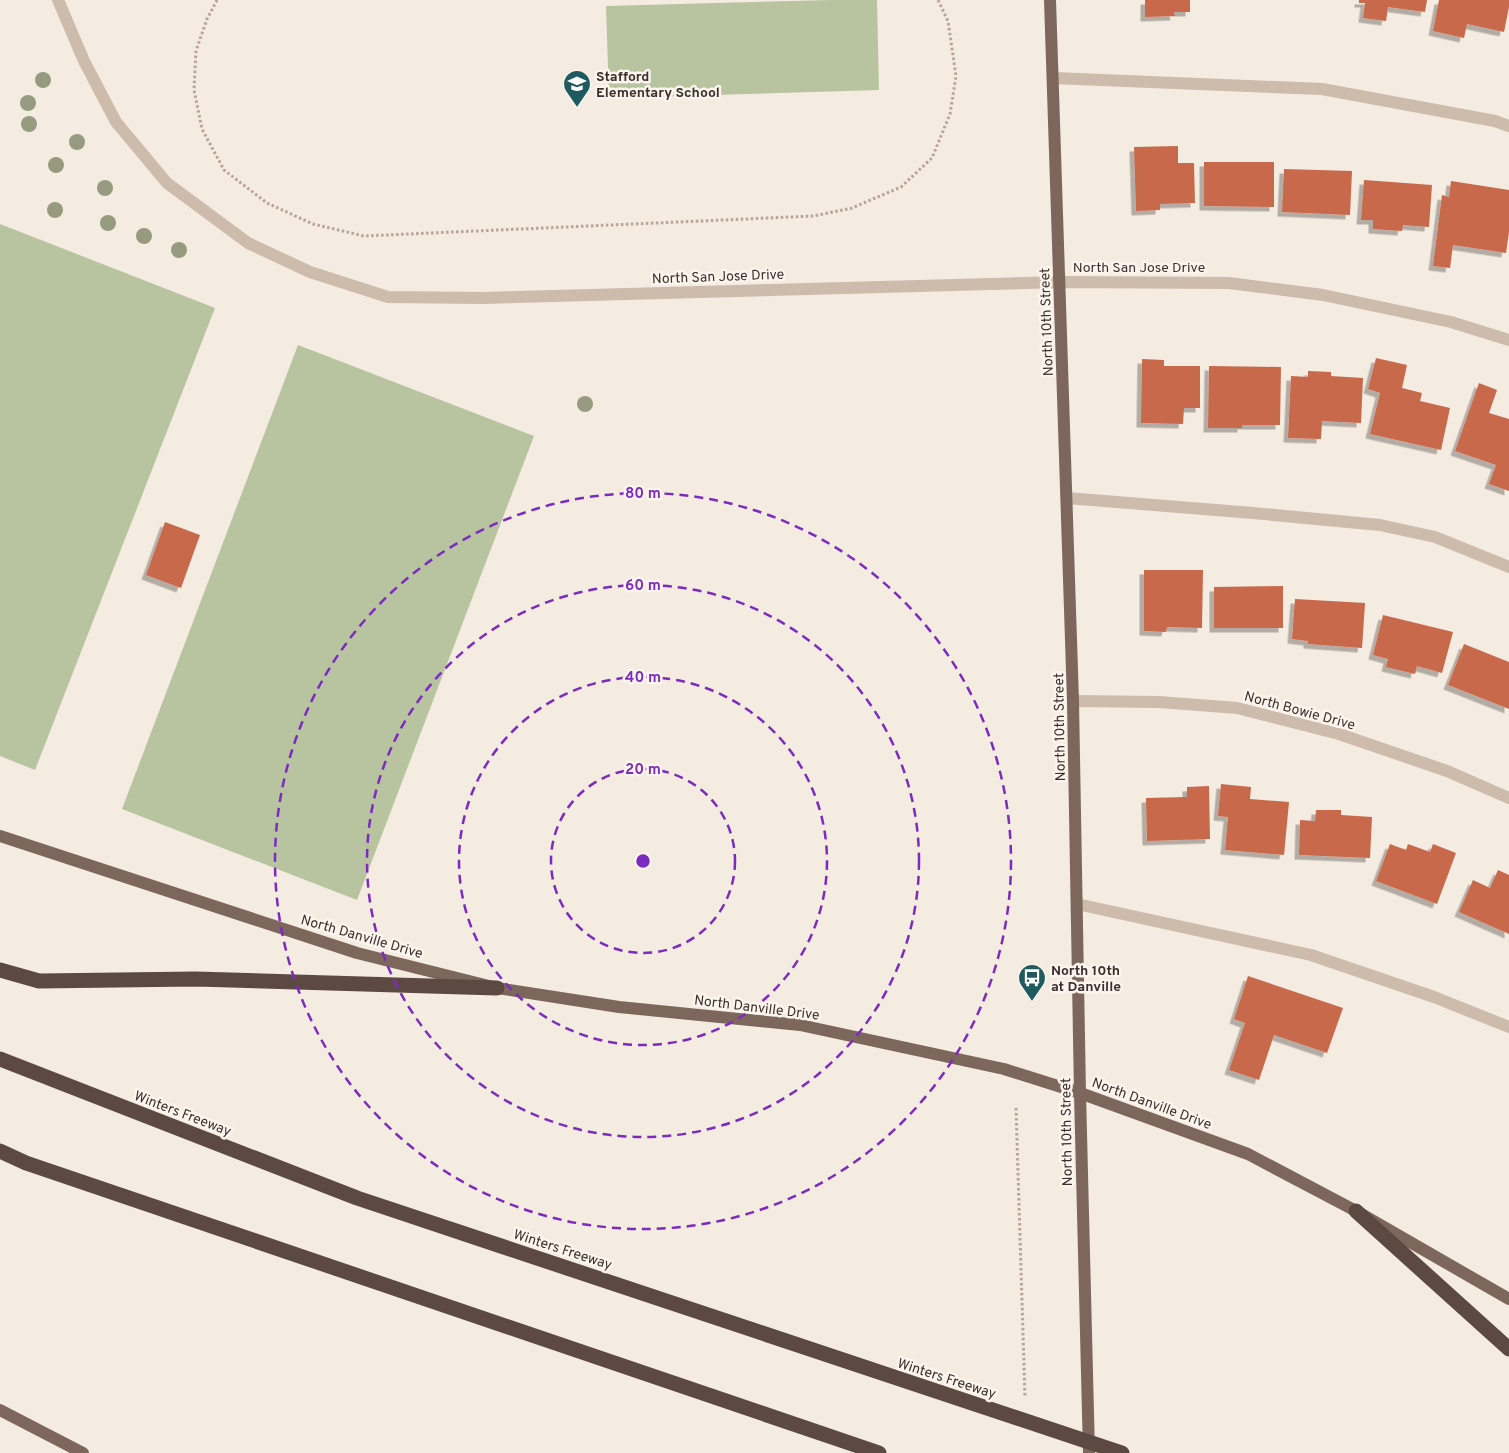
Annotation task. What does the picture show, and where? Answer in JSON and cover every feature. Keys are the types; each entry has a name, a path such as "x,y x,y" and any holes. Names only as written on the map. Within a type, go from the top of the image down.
{"highway":[{"path":"0,970 39,981 196,979 497,988"},
{"name":"Winters Freeway","path":"0,1059 357,1198 1122,1453"},
{"path":"0,1151 26,1163 879,1453"},
{"path":"1356,1211 1509,1349"}],"main road":[{"name":"North 10th Street","path":"1050,0 1073,701 1089,1453"},
{"name":"North Danville Drive","path":"0,836 357,953 497,988 619,1007 800,1025 1004,1070 1080,1093 1248,1154 1356,1211 1509,1299"},
{"path":"0,1410 83,1453"}],"street":[{"name":"North San Jose Drive","path":"58,0 84,61 116,122 167,183 248,243 310,272 388,297 484,298 1060,282 1229,283 1323,295 1451,322 1509,340"},
{"path":"1053,78 1322,89 1496,121 1509,126"},
{"path":"1067,498 1380,525 1435,537 1509,567"},
{"name":"North Bowie Drive","path":"1073,701 1159,702 1237,708 1339,734 1447,771 1509,798"},
{"path":"1077,904 1311,955 1434,997 1509,1027"}],"path":[{"path":"217,0 207,19 196,51 194,90 202,129 224,170 267,203 313,224 364,236 813,216 852,208 901,187 932,158 950,114 956,76 948,21 938,0"},
{"path":"1016,1108 1025,1404"}],"green space":[{"path":"877,0 879,90 609,98 606,6"},
{"path":"0,224 215,308 35,770 0,756"},
{"path":"298,345 534,436 357,900 122,809"}],"building":[{"path":"1145,0 1190,0 1190,12 1174,12 1175,16 1145,17"},
{"path":"1359,0 1427,0 1425,12 1388,7 1386,21 1363,18 1365,3 1359,3"},
{"path":"1439,0 1509,0 1504,32 1467,24 1464,38 1433,31"},
{"path":"1178,146 1178,163 1194,163 1195,203 1160,204 1160,210 1136,211 1134,147"},
{"path":"1204,162 1274,162 1274,207 1204,206"},
{"path":"1284,169 1352,171 1350,215 1282,212"},
{"path":"1364,180 1432,185 1429,227 1403,225 1402,231 1373,229 1373,220 1361,220"},
{"path":"1451,181 1509,190 1509,232 1506,253 1453,245 1450,268 1433,266 1442,195 1449,197"},
{"path":"1376,358 1407,365 1402,388 1422,393 1420,401 1450,408 1441,450 1370,434 1380,393 1368,389"},
{"path":"1142,359 1164,360 1164,366 1200,366 1200,408 1184,408 1183,424 1141,423"},
{"path":"1209,366 1281,367 1280,425 1242,425 1242,428 1208,428"},
{"path":"1308,371 1331,372 1331,376 1363,378 1361,423 1322,421 1321,439 1288,438 1291,376 1308,377"},
{"path":"1479,383 1497,390 1489,413 1509,419 1509,491 1489,484 1496,465 1455,451"},
{"path":"165,522 200,535 181,588 146,575"},
{"path":"1144,570 1203,570 1202,628 1167,627 1166,632 1144,631"},
{"path":"1283,586 1283,628 1214,628 1214,587"},
{"path":"1295,599 1365,603 1362,648 1308,644 1308,641 1292,639"},
{"path":"1383,615 1453,632 1442,673 1417,666 1415,674 1386,667 1388,659 1373,655"},
{"path":"1464,644 1509,662 1509,709 1448,685"},
{"path":"1221,784 1251,787 1250,799 1289,802 1284,855 1225,850 1228,817 1218,816"},
{"path":"1209,786 1210,839 1147,841 1146,798 1187,797 1187,787"},
{"path":"1316,810 1341,810 1341,815 1372,817 1370,858 1299,855 1300,820 1315,821"},
{"path":"1390,844 1406,850 1408,844 1430,852 1433,844 1456,853 1437,904 1376,881"},
{"path":"1498,870 1509,875 1509,934 1459,912 1473,880 1490,888"},
{"path":"1248,976 1343,1008 1327,1053 1274,1035 1259,1080 1229,1070 1245,1023 1234,1019"}],"place":[{"name":"Stafford Elementary School","path":"577,108"},
{"name":"North 10th at Danville","path":"1032,1002"}]}
